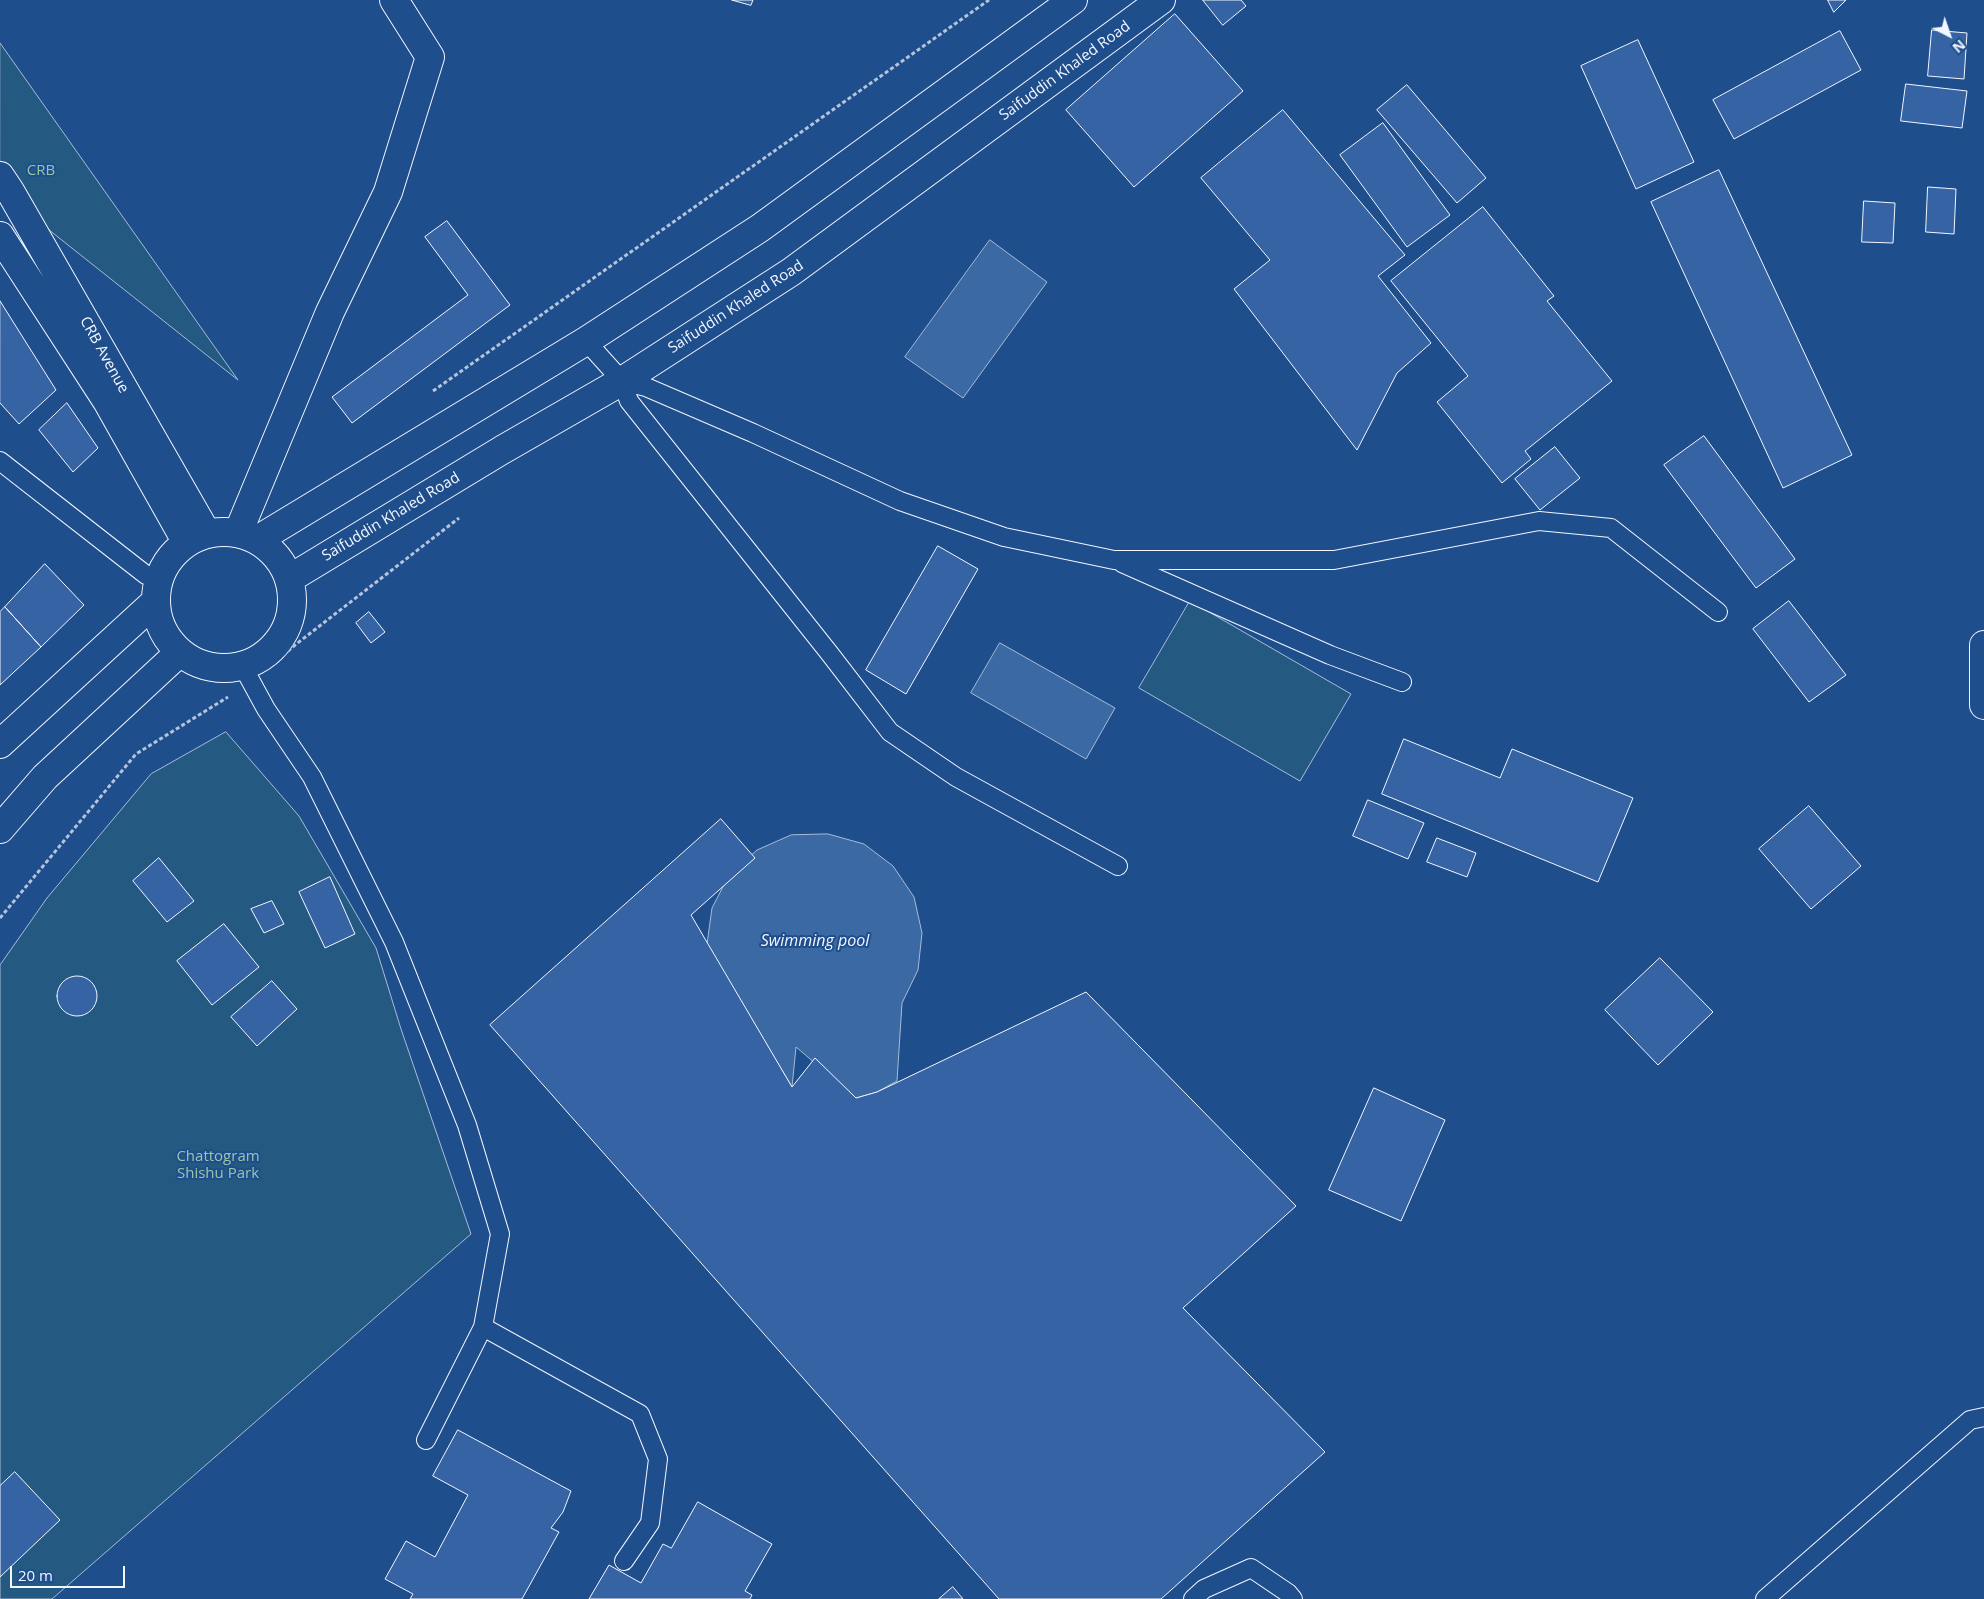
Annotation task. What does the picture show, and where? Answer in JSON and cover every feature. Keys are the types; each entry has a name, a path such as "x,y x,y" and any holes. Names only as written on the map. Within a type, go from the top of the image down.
{"main road":[{"path":"248,536 330,312 388,192 430,57 394,0"},
{"path":"248,536 586,341 760,228 1073,0"},
{"name":"Saifuddin Khaled Road","path":"289,579 502,450 622,381 791,272 1161,0"},
{"name":"CRB Avenue","path":"0,176 10,191 197,539"},
{"name":"CRB Avenue","path":"0,236 197,539"},
{"path":"0,744 158,589 171,558 197,539 223,532 248,536 271,550 282,563 289,579 293,609 283,634 272,648 258,658 242,665 226,668 209,667 194,661 180,652 168,638 159,621 158,589"},
{"path":"1984,645 1984,705"},
{"path":"0,829 45,777 180,652"}],"lane":[{"path":"586,341 622,381 629,401 890,732 956,777 1118,866"},
{"path":"622,381 646,387 753,433 900,501 1004,537 1114,560 1334,560 1539,521 1611,528 1718,612"},
{"path":"0,461 146,574 158,589"},
{"path":"1114,560 1330,655 1402,682"},
{"path":"242,665 266,709 312,777 394,942 467,1125 500,1234 482,1327 426,1440"},
{"path":"482,1327 640,1414 658,1459 650,1523 624,1561"},
{"path":"1765,1599 1970,1420 1984,1417"},
{"path":"1193,1599 1204,1589 1251,1568 1288,1593 1293,1599"}],"path":[{"path":"428,394 989,0"}],"green space":[{"name":"CRB","path":"0,43 238,380 0,191"},
{"path":"1190,601 1351,694 1300,781 1139,688"},
{"name":"Chattogram Shishu Park","path":"226,732 299,816 376,948 401,1029 471,1234 52,1599 0,1599 0,965 47,898 151,774"}],"water":[{"path":"990,240 1047,282 963,398 905,357"},
{"path":"1000,643 1115,708 1086,759 971,693"},
{"name":"Swimming pool","path":"828,834 864,844 893,866 914,897 922,933 918,970 902,1003 897,1081 877,1092 856,1098 796,1047 792,1087 707,944 712,908 729,875 757,850 791,835"}],"building":[{"path":"732,0 753,0 751,5"},
{"path":"1203,0 1241,0 1246,6 1223,25"},
{"path":"1828,0 1846,0 1834,12"},
{"path":"1175,14 1243,91 1134,187 1066,110"},
{"path":"1932,30 1967,33 1964,79 1928,76"},
{"path":"1840,31 1861,70 1734,139 1713,100"},
{"path":"1638,40 1694,162 1636,189 1581,66"},
{"path":"1906,84 1967,91 1962,128 1901,121"},
{"path":"1407,85 1486,178 1457,203 1377,110"},
{"path":"1283,110 1405,255 1378,276 1431,343 1397,373 1357,450 1234,289 1270,260 1201,178"},
{"path":"1383,123 1450,215 1407,247 1340,155"},
{"path":"1719,170 1852,455 1783,488 1651,202"},
{"path":"1928,187 1956,189 1954,234 1926,232"},
{"path":"1864,201 1895,203 1893,243 1862,242"},
{"path":"1483,207 1554,296 1547,301 1612,381 1525,451 1531,459 1502,483 1437,402 1468,376 1391,281"},
{"path":"447,221 510,305 352,423 332,397 468,295 425,237"},
{"path":"0,301 56,390 19,424 0,403"},
{"path":"67,403 98,448 73,472 39,430"},
{"path":"1704,436 1795,559 1756,588 1664,465"},
{"path":"1555,447 1580,478 1540,510 1515,479"},
{"path":"938,546 978,569 906,694 866,670"},
{"path":"45,564 84,605 41,647 5,607"},
{"path":"1789,601 1846,675 1809,702 1753,629"},
{"path":"5,607 41,647 0,685 0,612"},
{"path":"369,612 385,632 371,643 356,623"},
{"path":"1404,739 1500,778 1512,749 1633,798 1598,882 1382,794"},
{"path":"1368,800 1424,823 1408,859 1353,836"},
{"path":"1809,806 1861,866 1811,909 1759,849"},
{"path":"721,819 755,858 691,915 792,1087 815,1058 856,1098 877,1092 1086,992 1296,1206 1183,1308 1325,1452 1161,1599 999,1599 490,1025"},
{"path":"1437,838 1476,853 1467,877 1427,862"},
{"path":"159,858 194,901 167,922 133,881"},
{"path":"330,877 355,934 325,948 299,892"},
{"path":"272,901 284,924 264,933 251,909"},
{"path":"224,924 259,967 212,1005 177,961"},
{"path":"1660,958 1713,1012 1658,1065 1605,1010"},
{"path":"81,976 88,979 94,985 97,996 96,1004 88,1013 81,1016 73,1016 66,1013 58,1004 57,992 60,985 69,977"},
{"path":"272,981 297,1009 257,1046 231,1017"},
{"path":"1374,1088 1445,1120 1401,1221 1329,1190"},
{"path":"458,1430 571,1491 563,1512 551,1528 559,1532 522,1599 410,1599 413,1594 385,1579 406,1541 435,1557 468,1495 433,1476"},
{"path":"15,1472 60,1520 0,1577 0,1486"},
{"path":"698,1502 772,1544 745,1591 752,1595 750,1599 589,1599 609,1565 641,1583 663,1544 671,1548"},
{"path":"953,1587 963,1599 939,1599"}]}
